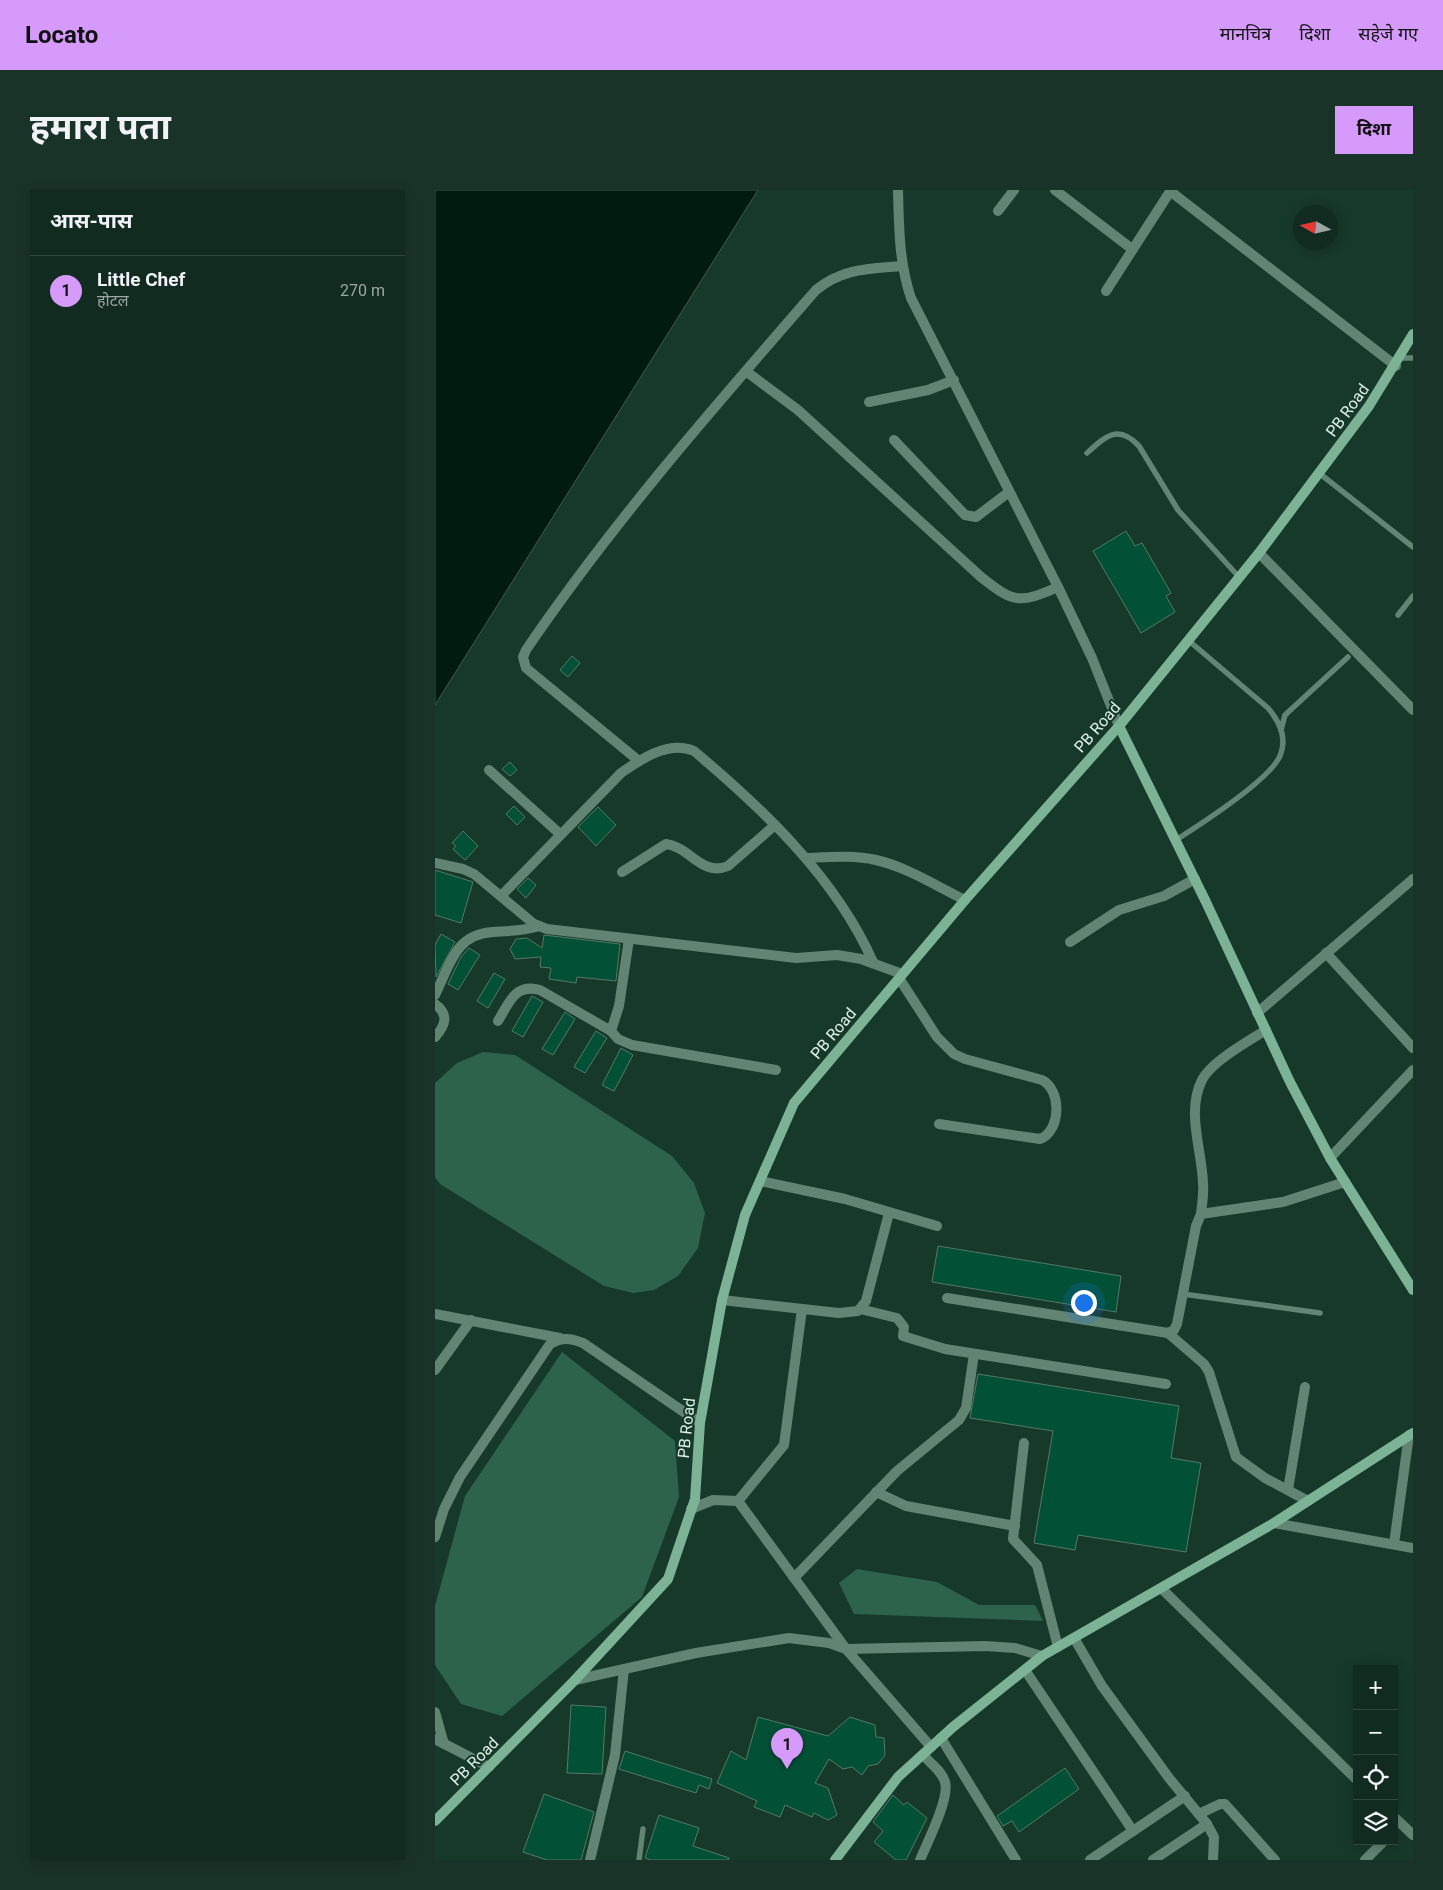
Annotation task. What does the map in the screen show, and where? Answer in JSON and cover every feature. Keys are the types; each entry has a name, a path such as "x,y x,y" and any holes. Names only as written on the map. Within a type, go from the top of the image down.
{"street":[{"path":"898,190 904,278 922,322 954,380 1057,587 1091,658 1119,726 1195,879 1257,1013 1330,1158 1413,1290"},
{"path":"998,211 1014,190"},
{"path":"1055,190 1132,250"},
{"path":"1106,291 1171,191 1398,362"},
{"path":"639,761 526,668 523,657 597,550 709,411 747,372 816,290 829,279 843,273 902,266"},
{"name":"PB Road","path":"435,1822 575,1680 668,1579 695,1499 700,1424 721,1300 745,1216 794,1103 965,900 1119,726 1259,553 1369,406 1398,362 1413,334"},
{"path":"747,372 798,410 981,577 1001,592 1021,600 1032,599 1057,587"},
{"path":"869,402 928,390 954,380"},
{"path":"894,440 965,515 976,517 1009,492"},
{"path":"1259,553 1413,710"},
{"path":"501,896 610,782 639,761 677,746 694,751 755,804 806,858 856,927 873,962"},
{"path":"489,770 560,834"},
{"path":"623,872 666,844 683,849 707,868 721,869 728,866 775,825"},
{"path":"806,858 845,857 875,860 905,870 965,900"},
{"path":"435,863 463,869 474,874 539,926 547,930 796,958 837,955 873,962 901,976 946,1048 965,1060 1042,1080 1049,1083 1056,1095 1053,1125 1047,1137 1040,1139 939,1124"},
{"path":"1070,942 1119,910 1163,896 1195,879"},
{"path":"1257,1013 1413,879"},
{"path":"435,996 456,951 468,937 477,934 523,930 539,926"},
{"path":"611,1031 619,1006 629,939"},
{"path":"1325,953 1413,1048"},
{"path":"498,1021 517,992 531,988 540,990 611,1031 618,1039 632,1045 776,1070"},
{"path":"435,1004 443,1010 445,1023 435,1037"},
{"path":"1168,1333 1174,1330 1177,1324 1195,1226 1201,1214 1203,1183 1195,1128 1197,1095 1203,1078 1231,1051 1266,1030"},
{"path":"1330,1158 1413,1070"},
{"path":"760,1181 845,1199 937,1226"},
{"path":"1201,1214 1283,1202 1345,1182"},
{"path":"860,1309 867,1301 889,1213"},
{"path":"947,1298 1168,1333 1204,1364 1209,1372 1236,1457 1265,1478 1307,1501"},
{"path":"721,1300 845,1313 860,1309 897,1318 904,1328 903,1336 945,1349 1166,1384"},
{"path":"738,1501 784,1445 803,1309"},
{"path":"436,1313 572,1339 583,1343 700,1424"},
{"path":"435,1370 471,1320"},
{"path":"435,1537 437,1525 444,1508 460,1477 550,1344 560,1338"},
{"path":"794,1578 897,1471 959,1420 966,1408 974,1354"},
{"path":"1288,1490 1305,1387"},
{"path":"835,1860 893,1783 941,1738 1042,1656 1162,1589 1274,1523 1411,1434"},
{"path":"1394,1544 1411,1434"},
{"path":"1024,1444 1013,1539 1037,1566 1058,1647"},
{"path":"876,1492 906,1506 1015,1526"},
{"path":"691,1509 713,1500 738,1501"},
{"path":"738,1501 846,1649 931,1747"},
{"path":"1274,1523 1413,1548"},
{"path":"1162,1589 1353,1776"},
{"path":"575,1680 697,1653 789,1638 829,1642 846,1649 985,1646 1015,1648 1042,1656"},
{"path":"1074,1638 1102,1686 1207,1824 1214,1837 1213,1860"},
{"path":"590,1860 615,1755 624,1669"},
{"path":"1025,1670 1133,1831"},
{"path":"435,1712 439,1741 489,1767"},
{"path":"941,1738 1016,1860"},
{"path":"920,1860 944,1799 946,1787 941,1774 923,1755"},
{"path":"1090,1860 1185,1796"},
{"path":"1199,1814 1220,1804 1225,1804 1275,1860"},
{"path":"1153,1860 1207,1824"},
{"path":"1398,1825 1413,1835"},
{"path":"1365,1860 1380,1845"}],"lane":[{"path":"1398,362 1413,358"},
{"path":"1087,453 1110,435 1117,433 1132,439 1139,446 1178,510 1239,577"},
{"path":"1319,473 1413,547"},
{"path":"1398,615 1413,596"},
{"path":"1176,840 1228,806 1274,766 1281,756 1284,744 1277,719 1268,708 1188,640"},
{"path":"1281,730 1285,715 1348,658"},
{"path":"1183,1294 1320,1313"},
{"path":"639,1860 643,1829"}],"green space":[{"path":"483,1052 515,1055 672,1156 694,1183 705,1213 698,1248 678,1276 654,1290 633,1293 604,1286 440,1184 435,1177 435,1083 457,1063"},
{"path":"562,1352 675,1441 679,1497 642,1597 502,1716 461,1704 435,1665 435,1606 465,1496"},
{"path":"857,1569 937,1582 979,1605 1035,1605 1043,1621 854,1614 839,1583"}],"shaded area":[{"path":"435,190 758,190 435,705"}],"building":[{"path":"1126,531 1135,546 1142,543 1171,593 1166,596 1175,612 1141,633 1093,551"},
{"path":"572,656 580,663 568,677 560,670"},
{"path":"510,762 517,770 510,776 502,769"},
{"path":"514,806 525,817 517,825 506,814"},
{"path":"598,807 616,825 596,846 578,827"},
{"path":"463,831 478,846 465,860 453,849 456,846 452,843"},
{"path":"435,870 473,882 461,923 435,915"},
{"path":"528,878 536,885 526,898 517,889"},
{"path":"441,934 455,942 436,977 435,945"},
{"path":"544,935 620,944 616,981 577,977 576,983 549,979 551,968 540,967 541,957 515,959 510,949 516,939 527,938 542,948"},
{"path":"469,948 480,955 458,990 448,984 461,957"},
{"path":"494,973 505,979 488,1008 477,1001"},
{"path":"532,996 543,1002 523,1037 512,1031"},
{"path":"565,1012 575,1019 553,1055 542,1049"},
{"path":"596,1031 607,1038 585,1073 574,1067"},
{"path":"621,1048 633,1055 614,1091 602,1085"},
{"path":"938,1246 1121,1276 1116,1312 932,1282"},
{"path":"978,1374 1179,1406 1171,1458 1201,1463 1186,1552 1078,1535 1075,1550 1034,1543 1053,1431 970,1418"},
{"path":"571,1705 606,1707 602,1774 567,1773"},
{"path":"758,1717 828,1736 850,1717 875,1725 876,1737 884,1738 885,1755 878,1764 868,1766 862,1775 852,1767 843,1769 829,1759 815,1783 828,1788 837,1815 828,1820 814,1813 812,1817 785,1805 780,1817 754,1807 757,1801 717,1783 731,1751 746,1760"},
{"path":"625,1751 712,1779 709,1789 699,1785 696,1793 619,1769"},
{"path":"1065,1768 1079,1789 1019,1832 1012,1821 1003,1826 997,1816"},
{"path":"544,1794 594,1812 581,1860 547,1860 523,1852"},
{"path":"893,1795 904,1805 907,1802 927,1818 906,1860 896,1860 874,1842 883,1831 873,1822"},
{"path":"659,1815 699,1828 693,1846 729,1858 728,1860 651,1860 645,1858"}],"place":[{"name":"Little Chef","path":"787,1769"}]}
